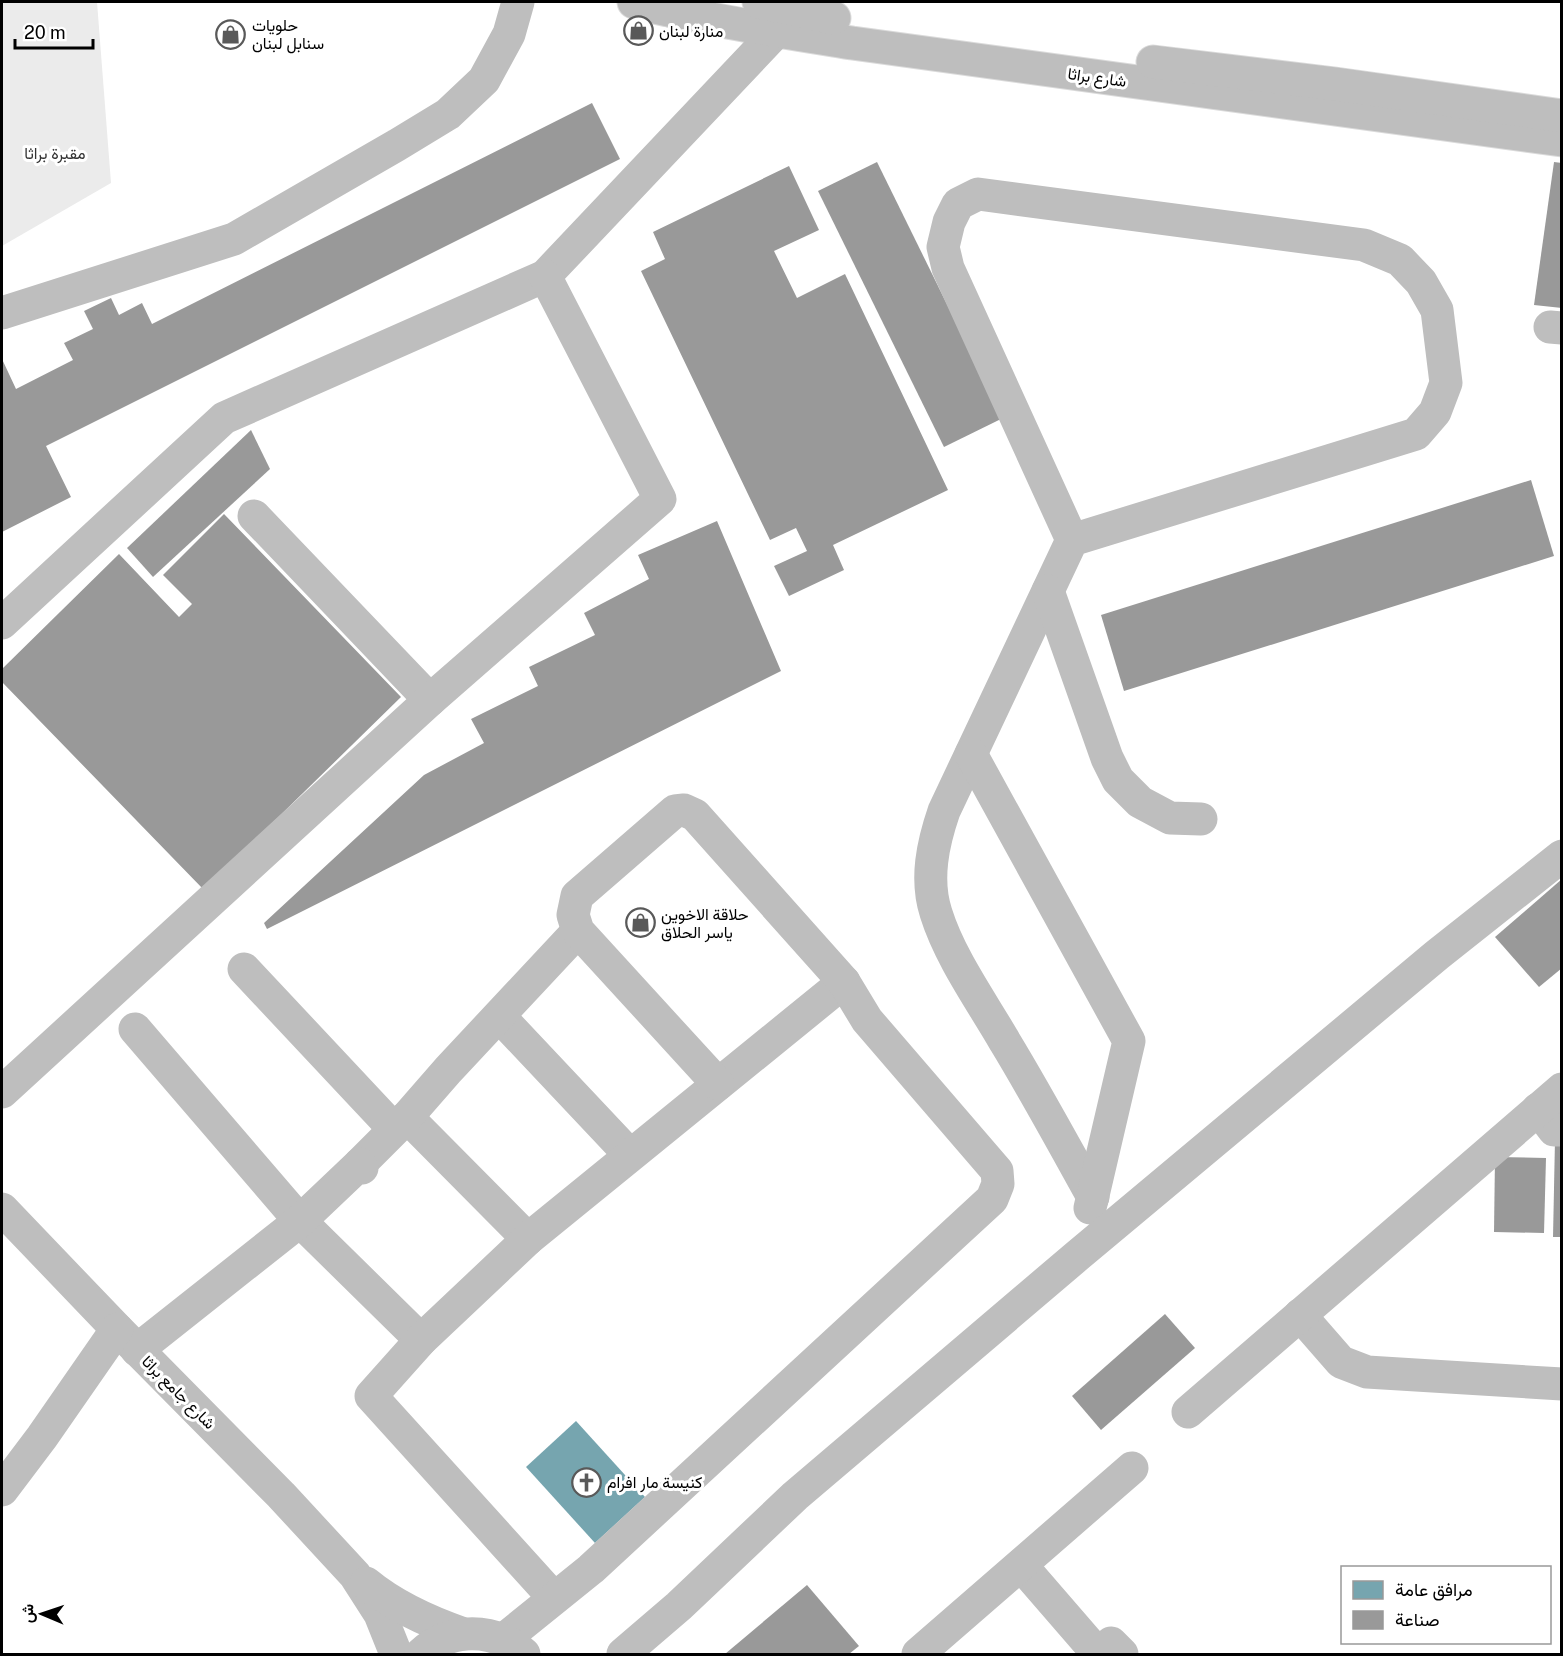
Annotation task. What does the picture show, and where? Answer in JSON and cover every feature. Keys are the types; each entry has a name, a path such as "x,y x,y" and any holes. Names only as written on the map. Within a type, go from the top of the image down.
{"street":[{"path":"2,313 234,239 397,145 448,114 484,80 509,34 518,2"},
{"name":"شارع براثا","path":"608,2 647,5 777,31 852,43 1562,140"},
{"name":"شارع براثا","path":"759,2 899,30 1335,84 1562,116"},
{"path":"2,623 224,418 544,276 777,31"},
{"path":"1072,540 948,268 943,246 949,222 957,204 978,194 1364,245 1400,260 1421,282 1437,310 1446,384 1435,412 1416,434 1072,540 970,754 935,836 930,872 935,912 960,967 1093,1197"},
{"path":"2,1092 430,700 660,499 544,276"},
{"path":"254,516 430,700"},
{"path":"1048,591 1107,758 1118,780 1140,802 1170,818 1201,819"},
{"path":"970,754 1129,1041 1077,1257"},
{"path":"421,1654 439,1641 465,1634 490,1635 513,1647 554,1598 591,1569 992,1199 998,1184 997,1172 867,1020 844,982 695,815 684,810 675,811 578,896 573,915 578,931 718,1084"},
{"path":"623,1654 679,1606 795,1496 1437,955 1562,856"},
{"path":"2,1490 42,1437 127,1340 300,1221 361,1166 578,931"},
{"path":"244,969 400,1123 528,1239"},
{"path":"554,1598 371,1396 422,1340 528,1239 844,982"},
{"path":"499,1016 630,1155"},
{"path":"135,1029 300,1221 422,1340"},
{"path":"1188,1412 1300,1316 1554,1109"},
{"name":"شارع جامع براثا","path":"2,1209 127,1340 281,1495 355,1575 374,1590 417,1616 465,1634"},
{"path":"1300,1316 1341,1362 1367,1372 1562,1384"},
{"path":"918,1654 1132,1468"},
{"path":"1021,1565 1098,1654 1111,1642 1122,1654"},
{"name":"شارع جامع براثا","path":"355,1575 380,1614 396,1654"}],"green space":[{"name":"مقبرة براثا","path":"2,2 97,2 111,183 2,246"}],"building: مرافق عامة":[{"name":"كنيسة مار افرام","path":"576,1421 645,1497 595,1543 526,1467"}],"building: صناعة":[{"path":"592,103 620,159 46,446 71,497 2,532 2,359 16,389 73,360 64,343 93,329 84,311 111,298 119,315 142,303 152,324"},
{"path":"877,162 1003,418 944,447 818,191"},
{"path":"1554,162 1562,163 1562,308 1534,305"},
{"path":"789,166 819,230 774,251 797,298 845,274 948,490 833,545 844,570 789,596 774,566 807,551 796,528 770,540 641,271 665,259 653,232"},
{"path":"251,430 270,469 153,577 127,548"},
{"path":"1531,480 1554,556 1124,691 1101,615"},
{"path":"224,514 401,697 204,890 2,682 2,669 119,554 179,617 192,604 163,575"},
{"path":"717,521 781,671 267,929 264,923 424,775 484,743 471,719 538,686 529,667 595,635 584,613 649,579 638,555"},
{"path":"1562,879 1562,968 1539,987 1495,937"},
{"path":"1555,1140 1562,1141 1562,1237 1553,1237"},
{"path":"1495,1157 1546,1158 1544,1233 1494,1232"},
{"path":"1165,1314 1195,1348 1101,1430 1072,1396"},
{"path":"807,1585 859,1646 849,1654 725,1654"}],"place":[{"name":"منارة لبنان","path":"638,31"},
{"name":"حلويات سنابل لبنان","path":"231,34"},
{"name":"حلاقة الاخوين ياسر الحلاق","path":"640,923"},
{"name":"كنيسة مار افرام","path":"586,1482"}]}
